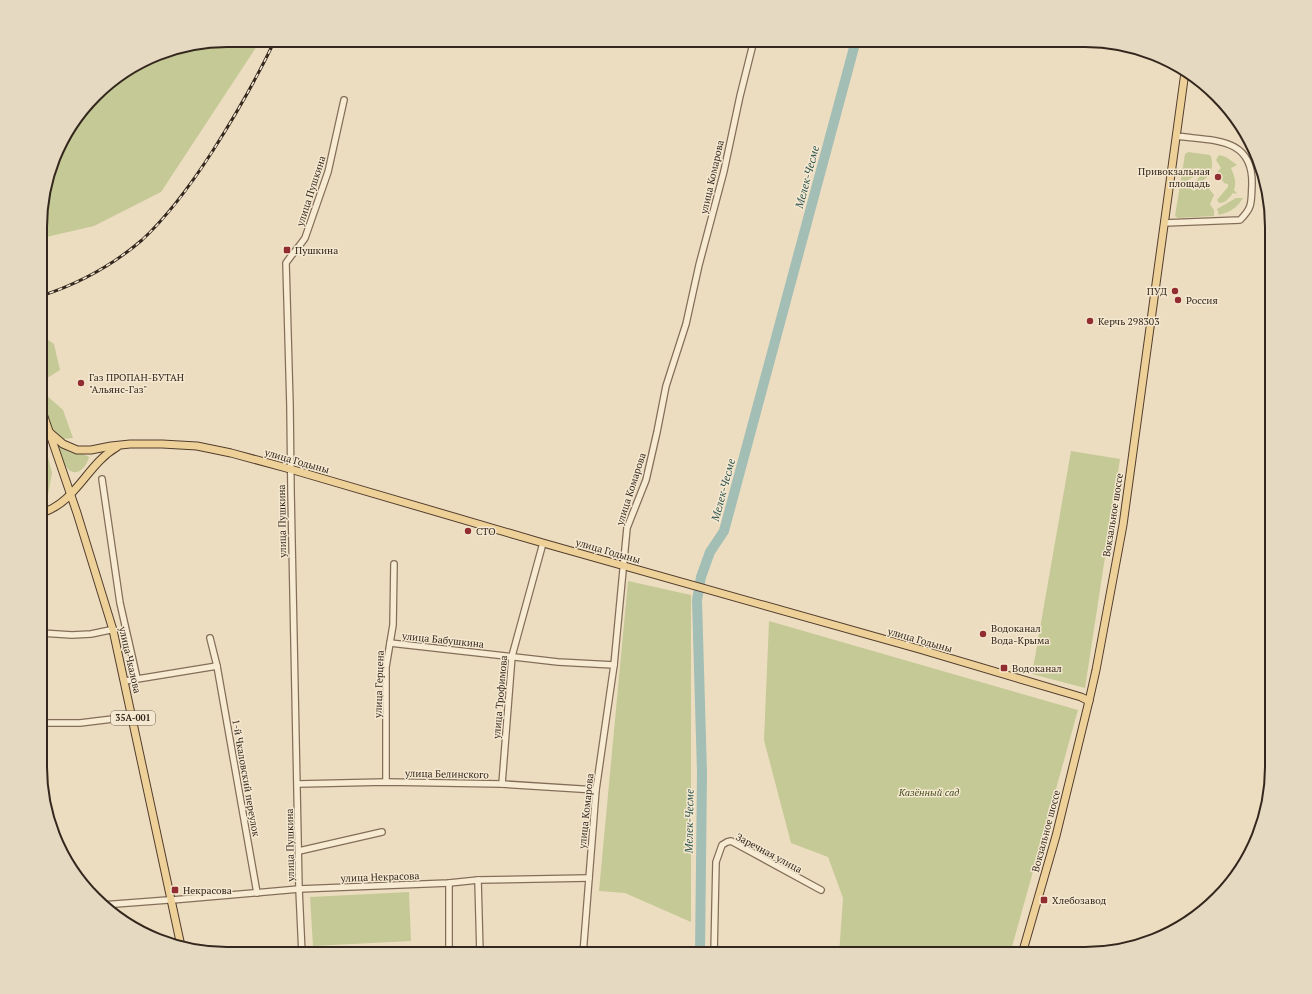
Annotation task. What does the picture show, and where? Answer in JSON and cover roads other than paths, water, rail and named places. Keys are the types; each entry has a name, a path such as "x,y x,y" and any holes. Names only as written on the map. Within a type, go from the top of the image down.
{"main road":[{"name":"Вокзальное шоссе","path":"1024,947 1056,836 1089,701 1123,525 1184,77"},
{"name":"улица Годыны","path":"47,432 63,444 77,450 91,450 119,445 162,444 197,446 231,453 705,588 1081,697 1089,701"},
{"name":"улица Чкалова","path":"47,432 69,496 77,513 112,630 180,941"},
{"path":"47,510 55,507 69,496 101,458 119,445"},
{"name":"улица Чкалова","path":"170,900 177,940"}],"street":[{"name":"улица Комарова","path":"584,947 596,790 614,665 627,528 646,480 666,386 686,324 699,265 724,171 752,47"},
{"name":"улица Пушкина","path":"302,947 299,889 286,264 293,252 300,246 305,238 328,172 344,100"},
{"path":"1164,222 1178,223 1240,220 1251,206 1252,174 1243,152 1239,148 1227,143 1176,136"},
{"path":"102,480 120,603 137,678"},
{"name":"улица Трофимова","path":"502,784 512,656 543,543"},
{"name":"улица Герцена","path":"386,782 386,667 393,625 394,564"},
{"path":"47,633 72,635 91,634 112,630"},
{"name":"1-й Чкаловский переулок","path":"210,638 217,666 257,893"},
{"name":"улица Бабушкина","path":"390,643 558,662 614,665"},
{"path":"123,682 137,678 217,666"},
{"path":"47,723 80,723 131,717"},
{"name":"улица Белинского","path":"298,784 386,782 502,784 596,790"},
{"path":"299,851 382,832"},
{"name":"Заречная улица","path":"714,947 716,862 722,845 727,842 731,841 821,890"},
{"name":"улица Некрасова","path":"111,904 299,889 449,883 478,880 589,878"},
{"path":"478,880 480,947"},
{"path":"449,883 449,947"}],"waterway":[{"name":"Мелек-Чесме","path":"700,947 702,773 697,600 701,577 710,552 724,531 854,47"}],"railway":[{"path":"47,294 82,280 107,266 142,240 162,220 188,187 221,138 253,83 272,47"}],"place":[{"name":"Привокзальная площадь","path":"1218,177"},
{"name":"Пушкина","path":"287,250"},
{"name":"ПУД","path":"1175,291"},
{"name":"Россия","path":"1178,300"},
{"name":"Керчь 298303","path":"1090,321"},
{"name":"Газ ПРОПАН-БУТАН \"Альянс-Газ\"","path":"81,383"},
{"name":"СТО","path":"468,531"},
{"name":"Водоканал Вода-Крыма","path":"983,634"},
{"name":"Водоканал","path":"1004,668"},
{"name":"Некрасова","path":"175,890"},
{"name":"Хлебозавод","path":"1044,900"}],"park label":[{"name":"Казённый сад","path":"929,792"}]}
